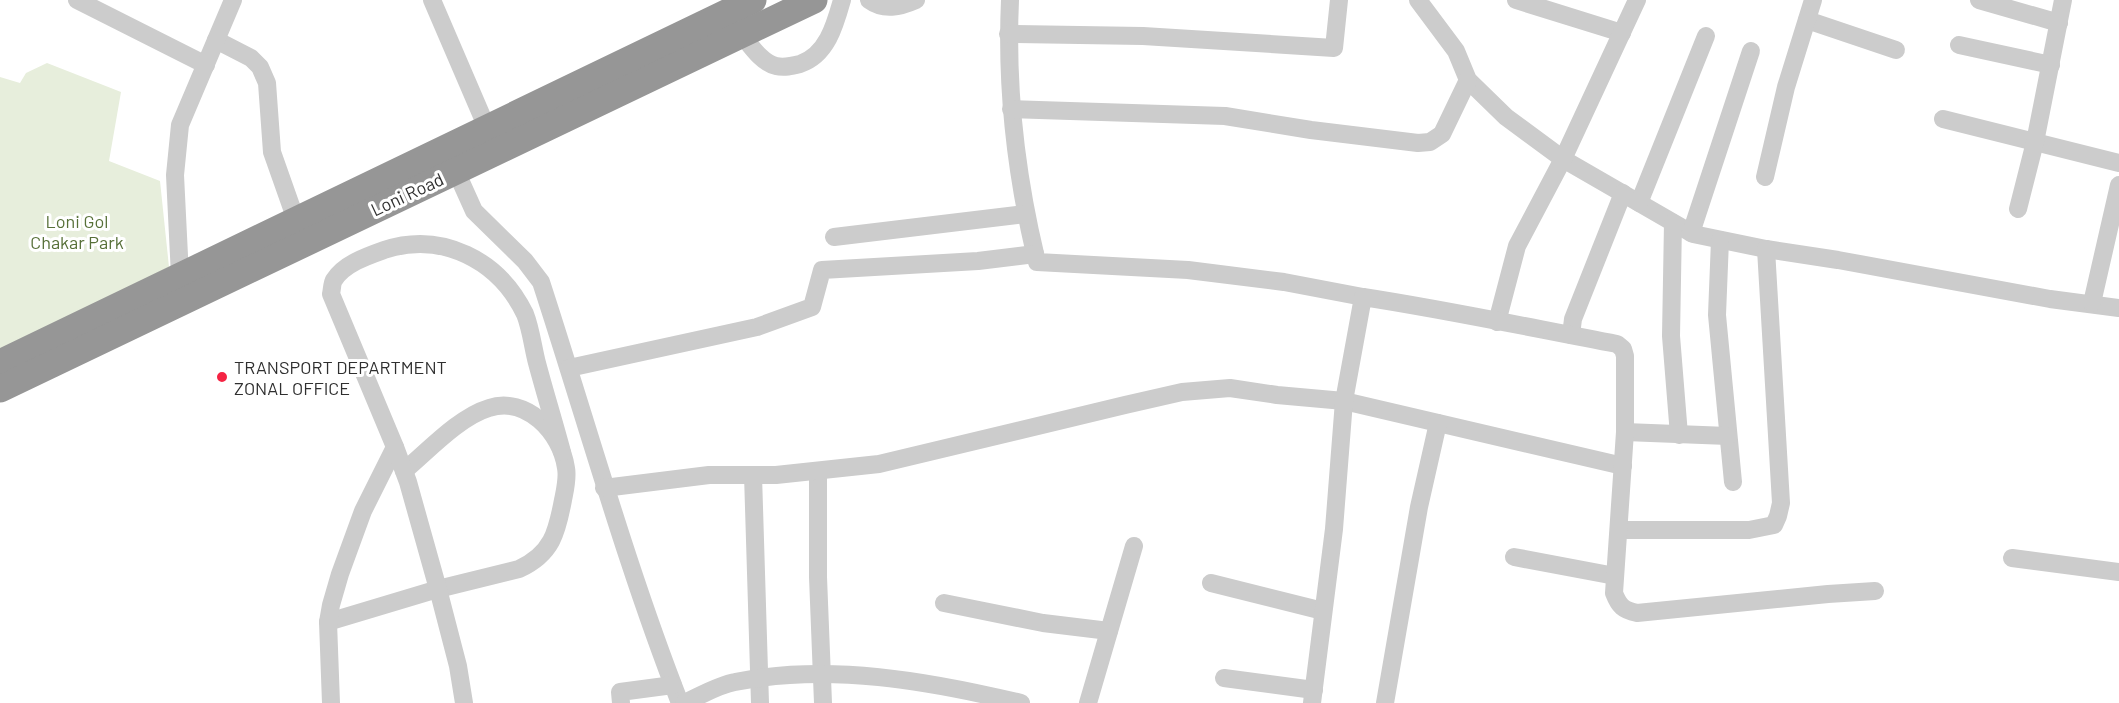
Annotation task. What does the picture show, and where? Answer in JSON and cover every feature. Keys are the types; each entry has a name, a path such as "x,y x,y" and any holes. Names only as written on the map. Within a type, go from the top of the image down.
{"highway":[{"name":"Loni Road","path":"0,389 184,288 296,220 487,128 722,7 753,0"},
{"name":"Loni Road","path":"0,363 184,288 456,171 814,0"}],"street":[{"path":"184,288 175,175 180,125 233,0"},
{"path":"432,0 487,128"},
{"path":"742,35 766,61 776,66 789,67 806,62 822,49 831,35 842,0"},
{"path":"869,0 891,8 916,0"},
{"path":"1010,0 1008,34 1011,110 1025,214 1037,261 1188,270 1284,282 1441,309 1497,322 1617,344 1623,349 1625,356 1625,432 1614,593 1624,610 1637,613 1875,591"},
{"path":"1008,34 1143,36 1334,48 1339,0"},
{"path":"1418,0 1456,51 1468,80 1506,117 1563,159 1673,224 1691,232 1766,249 2050,299 2119,308"},
{"path":"1516,0 1622,33"},
{"path":"1497,322 1517,246 1563,159 1637,0"},
{"path":"1978,0 2059,23"},
{"path":"2018,209 2035,142 2063,0"},
{"path":"86,2 206,65"},
{"path":"1765,177 1786,87 1809,6 1896,50"},
{"path":"1571,335 1573,319 1706,36"},
{"path":"216,40 251,58 260,67 267,82 272,152 296,220"},
{"path":"1959,45 2051,65"},
{"path":"1691,232 1751,51"},
{"path":"1011,110 1225,116 1311,130 1418,143 1430,142 1442,134 1468,80"},
{"path":"1943,119 2119,163"},
{"path":"456,171 474,211 525,261 541,282 604,488 673,685 682,703 732,682 796,674 848,674 969,691 1021,703"},
{"path":"2092,303 2119,185"},
{"path":"834,237 1025,214"},
{"path":"1673,224 1671,336 1679,435"},
{"path":"1720,240 1718,315 1733,482"},
{"path":"328,622 438,589 519,569 531,564 539,557 554,540 558,529 567,469 526,316 501,279 457,250 431,243 403,244 351,264 333,281 331,294 404,471 438,589 458,666 464,703"},
{"path":"1619,530 1749,530 1774,525 1781,503 1766,249"},
{"path":"568,368 757,327 812,307 822,270 978,261 1035,254"},
{"path":"1224,678 1313,696 1334,529 1344,401 1364,297"},
{"path":"604,488 710,475 818,471 879,464 1182,392 1230,388 1344,401 1623,466"},
{"path":"404,471 466,420 487,408 503,405 524,409 541,422 552,434 562,452"},
{"path":"1385,703 1419,507 1438,423"},
{"path":"1625,432 1728,436"},
{"path":"331,703 328,622 340,574 363,511 395,447"},
{"path":"818,471 818,577 823,703"},
{"path":"753,475 760,703"},
{"path":"1088,703 1134,546"},
{"path":"1514,557 1615,576"},
{"path":"2012,558 2119,572"},
{"path":"1211,583 1323,611"},
{"path":"944,603 1043,623 1109,632"},
{"path":"621,703 620,692 673,685"}],"green space":[{"name":"Loni Gol Chakar Park","path":"47,63 121,92 109,161 160,181 169,267 0,352 0,77 20,83 26,73"}],"place":[{"name":"TRANSPORT DEPARTMENT ZONAL OFFICE","path":"222,377"}]}
